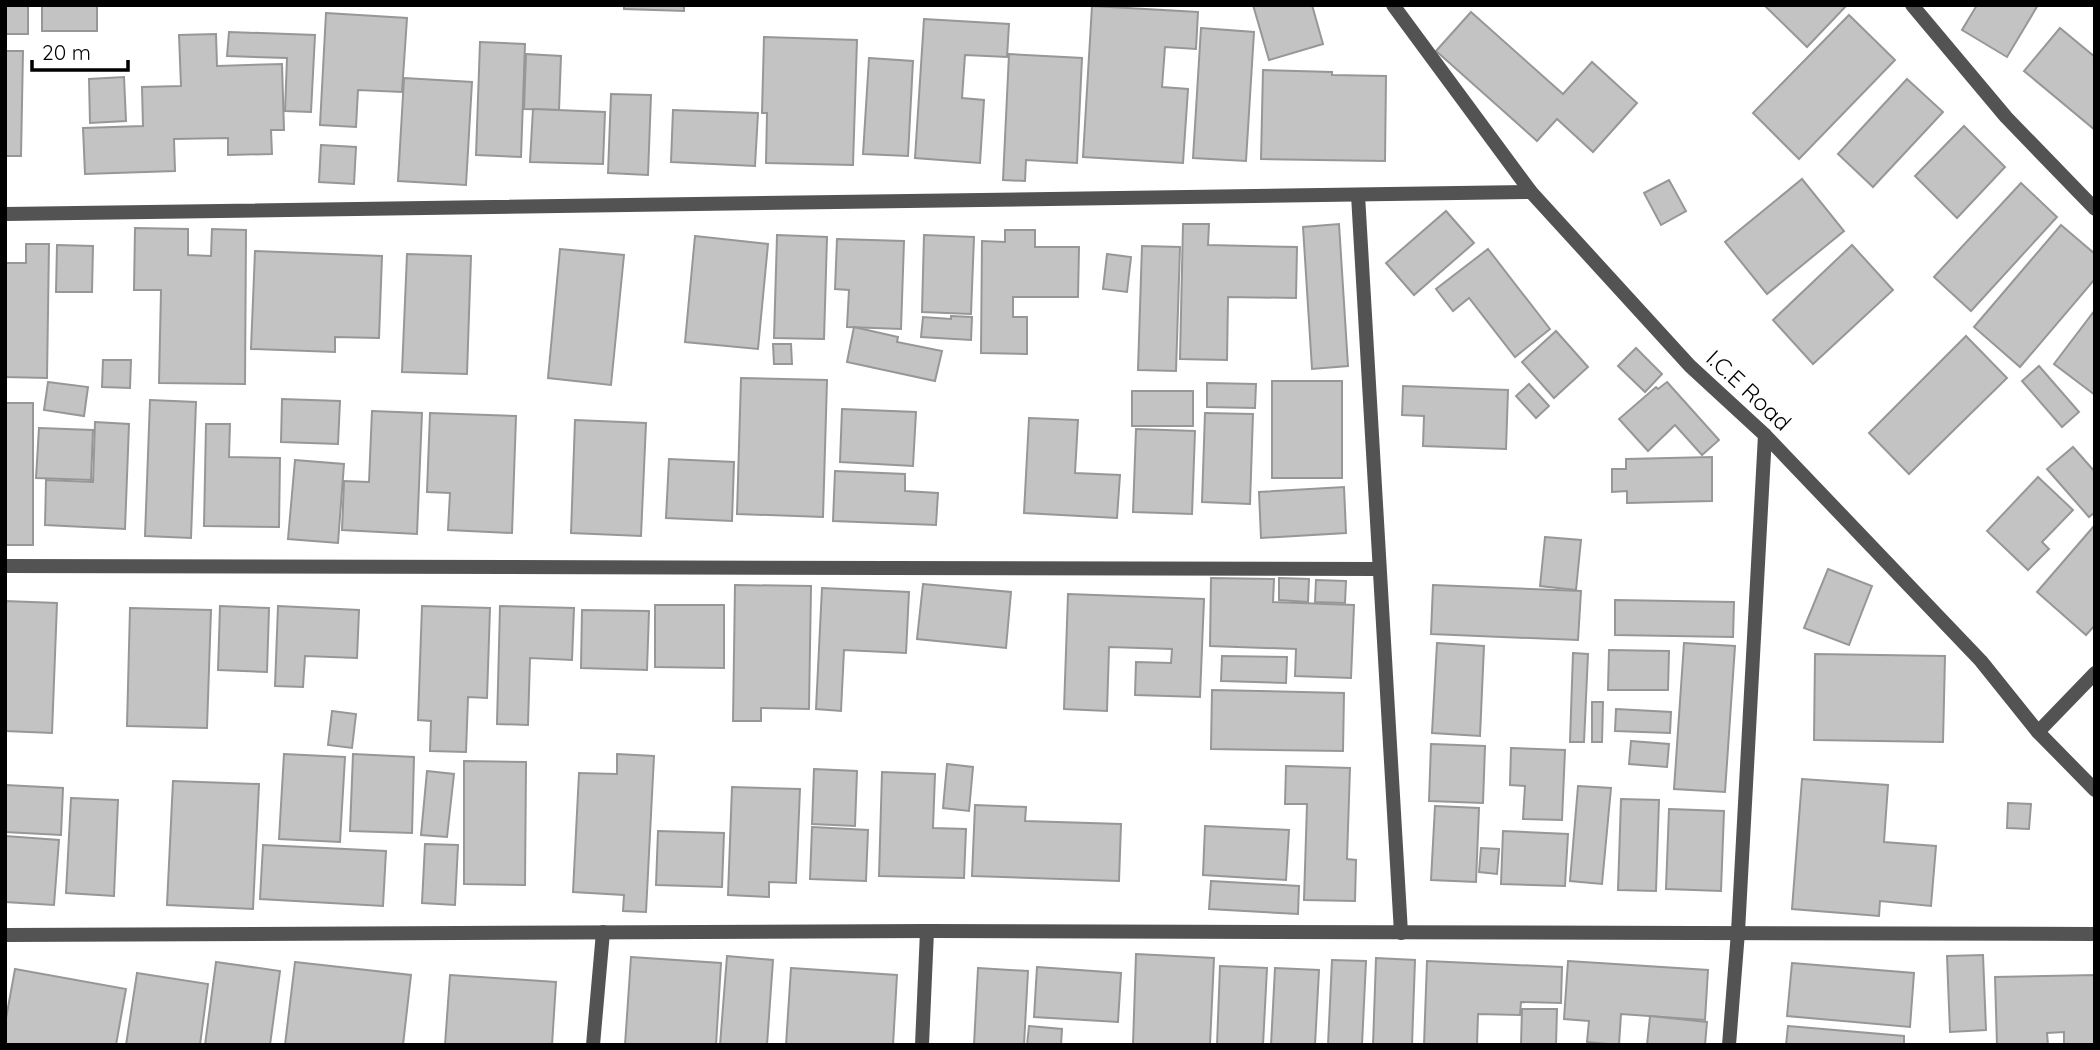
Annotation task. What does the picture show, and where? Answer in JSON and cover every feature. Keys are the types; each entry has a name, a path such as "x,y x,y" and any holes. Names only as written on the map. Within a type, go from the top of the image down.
{"street":[{"name":"I.C.E Road","path":"1393,5 1531,192 1690,366 1765,435 1980,661 2038,732 2095,790"},
{"path":"1912,5 2006,117 2095,209"},
{"path":"5,214 1531,192"},
{"path":"1358,195 1401,933"},
{"path":"1729,1045 1738,932 1765,435"},
{"path":"5,566 1380,569"},
{"path":"2038,732 2095,673"},
{"path":"5,935 927,931 2095,934"},
{"path":"922,1045 927,931"},
{"path":"593,1045 603,932"}],"building":[{"path":"5,5 28,5 28,34 5,34"},
{"path":"42,5 97,5 97,31 42,31"},
{"path":"624,5 684,5 684,11 624,9"},
{"path":"1253,5 1312,5 1323,44 1269,60"},
{"path":"1764,5 1847,5 1807,47"},
{"path":"1977,5 2038,5 2007,57 1962,30"},
{"path":"1092,6 1198,12 1196,49 1165,47 1162,87 1188,89 1183,163 1083,157"},
{"path":"1471,12 1563,94 1592,62 1637,103 1593,152 1557,119 1537,141 1436,51"},
{"path":"326,13 407,18 402,92 358,90 356,127 320,125"},
{"path":"1849,15 1895,60 1799,159 1753,113"},
{"path":"924,19 1009,24 1007,57 965,55 962,98 984,100 980,163 915,158"},
{"path":"1201,28 1254,32 1246,161 1193,158"},
{"path":"2060,28 2095,57 2095,130 2024,71"},
{"path":"229,32 315,35 311,112 285,111 287,58 227,56"},
{"path":"216,34 217,66 282,64 284,130 271,130 272,154 228,155 228,138 174,139 175,171 85,174 83,128 143,126 142,87 181,86 179,35"},
{"path":"764,37 857,40 853,165 766,163 767,113 762,113"},
{"path":"480,42 525,44 521,157 476,155"},
{"path":"5,51 23,51 21,156 5,156"},
{"path":"526,54 561,56 559,110 524,109"},
{"path":"1009,54 1082,58 1077,163 1026,160 1025,181 1003,180"},
{"path":"869,58 913,61 908,156 863,154"},
{"path":"1263,70 1386,76 1385,161 1261,159"},
{"path":"124,77 126,121 90,123 89,79"},
{"path":"404,78 472,82 466,185 398,181"},
{"path":"1907,79 1943,112 1873,187 1838,154"},
{"path":"611,94 651,95 648,175 608,173"},
{"path":"533,109 605,112 603,164 530,162"},
{"path":"673,110 758,113 755,166 671,162"},
{"path":"1964,126 2005,167 1957,218 1915,176"},
{"path":"321,145 356,147 354,184 319,182"},
{"path":"1802,179 1844,231 1767,294 1725,242"},
{"path":"1669,180 1686,211 1661,225 1644,193"},
{"path":"2021,183 2057,217 1971,311 1934,277"},
{"path":"1446,211 1474,243 1414,295 1386,263"},
{"path":"1183,224 1209,224 1208,245 1297,247 1296,298 1228,297 1227,360 1180,359"},
{"path":"1339,224 1348,366 1312,369 1303,227"},
{"path":"2061,225 2095,254 2095,279 2020,367 1974,327"},
{"path":"135,228 188,229 188,255 211,256 212,229 246,230 245,384 159,383 161,290 134,290"},
{"path":"1005,230 1035,230 1035,247 1079,247 1078,297 1013,297 1013,317 1027,317 1027,354 981,353 982,241 1005,242"},
{"path":"777,235 827,237 824,339 774,338"},
{"path":"924,235 974,237 971,314 922,312"},
{"path":"695,236 768,244 758,349 685,342"},
{"path":"837,239 904,241 901,329 847,327 849,290 835,289"},
{"path":"26,244 49,244 47,378 5,377 5,263 26,263"},
{"path":"57,245 93,246 92,292 56,292"},
{"path":"1852,245 1893,290 1813,364 1773,320"},
{"path":"1142,246 1180,247 1176,371 1138,370"},
{"path":"560,249 624,255 611,385 548,378"},
{"path":"1488,249 1550,329 1515,357 1469,298 1453,311 1436,289"},
{"path":"255,251 382,256 379,338 335,337 335,352 251,349"},
{"path":"407,254 471,256 467,374 402,372"},
{"path":"1107,254 1131,257 1127,292 1103,289"},
{"path":"2095,310 2095,395 2054,364"},
{"path":"951,316 972,317 971,340 921,337 923,317 951,319"},
{"path":"854,327 898,337 897,342 942,351 935,381 847,362"},
{"path":"1556,331 1588,367 1554,398 1522,362"},
{"path":"1966,336 2007,378 1909,474 1869,433"},
{"path":"773,344 791,344 792,364 774,364"},
{"path":"1636,348 1662,374 1645,392 1618,366"},
{"path":"103,360 131,360 130,388 102,387"},
{"path":"2039,366 2079,412 2062,427 2022,381"},
{"path":"741,378 827,380 823,517 737,514"},
{"path":"1272,381 1342,381 1342,478 1272,478"},
{"path":"48,382 88,387 84,416 44,410"},
{"path":"1667,382 1719,440 1702,455 1675,425 1648,451 1619,419 1656,387 1658,389"},
{"path":"1207,383 1256,384 1255,408 1207,407"},
{"path":"1529,384 1549,406 1536,418 1516,396"},
{"path":"1403,386 1508,390 1506,449 1423,446 1424,416 1402,415"},
{"path":"1132,391 1193,391 1193,426 1132,426"},
{"path":"282,399 340,401 338,444 281,442"},
{"path":"150,400 196,402 191,538 145,536"},
{"path":"5,403 33,403 33,545 5,545"},
{"path":"842,409 916,412 913,466 840,462"},
{"path":"372,411 422,413 417,534 342,530 344,481 369,482"},
{"path":"430,413 516,416 512,533 448,530 450,493 427,492"},
{"path":"1205,413 1253,414 1250,504 1202,502"},
{"path":"1029,418 1078,420 1075,473 1120,475 1117,518 1024,513"},
{"path":"575,420 646,423 641,536 571,533"},
{"path":"95,422 129,424 125,529 45,525 46,480 93,482"},
{"path":"206,424 230,424 229,457 280,458 279,527 204,526"},
{"path":"39,428 93,430 91,480 36,478"},
{"path":"1136,429 1195,431 1192,514 1133,512"},
{"path":"2073,447 2095,472 2095,512 2089,517 2047,469"},
{"path":"1712,457 1712,501 1627,503 1627,491 1612,492 1612,469 1626,469 1626,459"},
{"path":"669,459 734,462 732,521 666,518"},
{"path":"295,460 344,464 338,543 288,539"},
{"path":"835,471 905,474 905,491 938,493 936,525 833,521"},
{"path":"2038,477 2073,510 2042,542 2049,549 2028,570 1987,531"},
{"path":"1344,487 1346,533 1261,538 1259,492"},
{"path":"2094,526 2095,625 2086,635 2037,592"},
{"path":"1545,537 1581,540 1576,590 1540,586"},
{"path":"1828,569 1872,586 1849,645 1804,628"},
{"path":"1211,578 1274,579 1273,602 1354,605 1351,678 1295,676 1296,649 1210,646"},
{"path":"1279,578 1309,579 1308,602 1279,600"},
{"path":"1316,580 1346,581 1345,603 1315,602"},
{"path":"923,584 1011,592 1006,648 917,639"},
{"path":"735,585 811,586 809,709 761,708 761,721 733,721"},
{"path":"1433,585 1581,591 1578,640 1431,634"},
{"path":"822,588 909,592 906,653 844,650 841,711 816,709"},
{"path":"1068,594 1204,599 1200,697 1135,695 1136,662 1171,663 1172,649 1109,647 1107,711 1064,709"},
{"path":"1615,600 1734,602 1733,637 1615,635"},
{"path":"5,601 57,603 52,733 5,731"},
{"path":"655,605 724,605 724,668 655,667"},
{"path":"220,606 269,608 267,672 218,670"},
{"path":"278,606 359,610 357,658 305,656 303,687 275,686"},
{"path":"422,606 490,608 487,698 468,697 466,752 430,751 431,721 418,720"},
{"path":"500,606 574,608 572,660 530,658 528,725 497,724"},
{"path":"130,608 211,610 207,728 127,726"},
{"path":"582,610 649,611 647,670 581,668"},
{"path":"1437,643 1484,646 1480,736 1432,733"},
{"path":"1684,643 1735,646 1725,792 1674,789"},
{"path":"1609,650 1669,651 1668,690 1608,690"},
{"path":"1573,653 1588,654 1584,742 1570,742"},
{"path":"1815,654 1945,656 1943,742 1814,740"},
{"path":"1222,656 1287,657 1286,683 1221,681"},
{"path":"1212,690 1344,693 1343,751 1211,749"},
{"path":"1592,702 1603,702 1602,742 1592,742"},
{"path":"1616,709 1671,712 1670,733 1615,731"},
{"path":"332,711 356,714 352,748 328,745"},
{"path":"1631,741 1669,744 1667,767 1629,764"},
{"path":"1431,744 1485,746 1483,803 1429,801"},
{"path":"1511,748 1565,750 1562,820 1523,819 1525,786 1510,785"},
{"path":"284,754 345,757 340,842 279,839"},
{"path":"353,754 414,757 412,833 350,831"},
{"path":"617,754 654,756 646,912 623,911 624,895 573,892 579,773 617,774"},
{"path":"464,761 526,762 525,885 464,884"},
{"path":"947,764 973,767 969,811 943,808"},
{"path":"1286,766 1350,768 1347,859 1356,860 1355,901 1304,900 1307,804 1285,804"},
{"path":"814,769 857,771 855,826 812,824"},
{"path":"427,771 454,774 447,837 421,835"},
{"path":"882,772 935,774 933,828 966,829 964,878 879,876"},
{"path":"1802,779 1888,785 1884,842 1936,846 1931,906 1880,901 1879,916 1792,909"},
{"path":"173,781 259,784 253,909 167,905"},
{"path":"5,785 63,788 61,835 5,832"},
{"path":"1578,786 1611,788 1602,884 1570,881"},
{"path":"732,787 800,789 796,883 769,882 769,897 728,895"},
{"path":"71,798 118,800 114,896 66,893"},
{"path":"1621,799 1659,800 1656,891 1618,890"},
{"path":"2008,803 2031,804 2029,829 2007,828"},
{"path":"975,805 1026,807 1025,821 1121,824 1119,881 972,876"},
{"path":"1435,806 1479,808 1476,882 1431,880"},
{"path":"1669,809 1724,811 1721,891 1666,889"},
{"path":"1205,826 1289,830 1286,880 1203,875"},
{"path":"812,827 868,830 866,881 810,879"},
{"path":"658,831 724,833 722,887 656,885"},
{"path":"1503,831 1568,834 1565,886 1501,884"},
{"path":"5,836 59,840 54,905 5,902"},
{"path":"425,844 458,845 455,905 422,903"},
{"path":"263,845 386,851 383,906 260,899"},
{"path":"1481,848 1499,849 1497,874 1479,872"},
{"path":"1211,881 1299,886 1298,914 1209,909"},
{"path":"1136,954 1214,958 1210,1045 1133,1045"},
{"path":"1983,955 1986,1030 1950,1032 1947,956"},
{"path":"727,956 773,960 767,1045 720,1045"},
{"path":"631,957 721,963 716,1045 625,1045"},
{"path":"1376,958 1415,960 1412,1045 1373,1045"},
{"path":"1332,960 1366,961 1362,1045 1328,1045"},
{"path":"1427,961 1562,967 1561,1003 1521,1002 1520,1015 1478,1014 1477,1045 1424,1045"},
{"path":"1568,961 1708,970 1705,1020 1621,1014 1619,1045 1587,1042 1589,1021 1564,1019"},
{"path":"216,962 280,971 270,1045 205,1045"},
{"path":"295,962 411,975 403,1045 285,1045"},
{"path":"1792,963 1914,973 1910,1027 1787,1016"},
{"path":"1220,966 1267,968 1263,1045 1217,1045"},
{"path":"1037,967 1121,973 1118,1022 1034,1017"},
{"path":"791,968 897,975 893,1045 786,1045"},
{"path":"978,968 1028,971 1024,1045 974,1045"},
{"path":"1275,968 1319,970 1315,1045 1271,1045"},
{"path":"15,969 126,989 116,1045 5,1045 5,1024"},
{"path":"137,973 208,984 200,1045 126,1045"},
{"path":"450,975 556,982 552,1045 445,1045"},
{"path":"2095,975 2095,1045 2064,1045 2064,1032 2047,1033 2048,1045 1997,1045 1995,977"},
{"path":"1522,1009 1557,1009 1556,1045 1521,1045"},
{"path":"1650,1016 1707,1022 1705,1045 1647,1045"},
{"path":"1029,1026 1062,1029 1061,1045 1027,1045"},
{"path":"1788,1026 1904,1036 1904,1045 1786,1045"}]}
